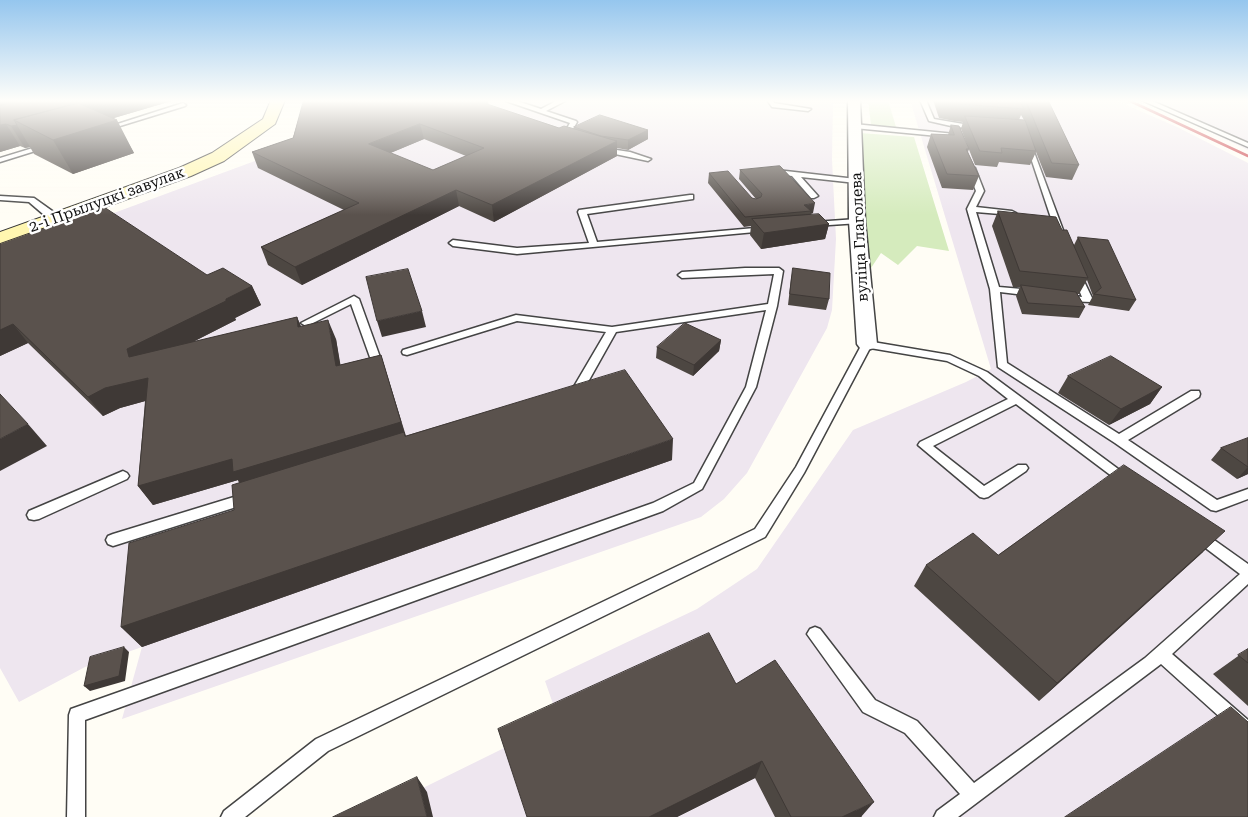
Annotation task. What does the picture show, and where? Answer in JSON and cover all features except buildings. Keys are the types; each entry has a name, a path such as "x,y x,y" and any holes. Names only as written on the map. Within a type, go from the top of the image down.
{"street":[{"name":"2-і Прылуцкі завулак","path":"0,239 176,175 218,157 246,138"},
{"name":"вуліца Глаголева","path":"854,138 857,221 867,344"}],"lane":[{"path":"568,138 574,140"},
{"path":"923,138 962,145"},
{"path":"959,138 980,191 971,209 995,289 1002,365 1119,440 1216,506 1248,494"},
{"path":"1232,138 1248,145"},
{"path":"1027,139 1049,216 1064,242"},
{"path":"0,160 55,144"},
{"path":"591,146 648,159"},
{"path":"763,172 794,173 856,181"},
{"path":"794,173 814,196"},
{"path":"594,246 582,212 690,197"},
{"path":"0,198 31,200 46,212 58,218"},
{"path":"971,209 1017,213"},
{"path":"807,225 857,221"},
{"path":"453,243 516,251 594,246 778,228"},
{"path":"1060,297 1088,300 1074,267"},
{"path":"76,817 78,715 658,507 698,486 751,386 779,271 682,275"},
{"path":"995,289 1042,294"},
{"path":"306,323 354,299 376,360"},
{"path":"407,352 516,318 612,330 772,306"},
{"path":"566,398 576,395 612,330"},
{"path":"230,817 322,745 760,533 800,470 867,344 950,358 983,374 1137,488"},
{"path":"1119,440 1195,394"},
{"path":"1017,399 924,444 984,493 1022,468"},
{"path":"34,515 123,476"},
{"path":"113,540 263,493"},
{"path":"943,817 1151,663 1248,574 1192,530"},
{"path":"815,634 869,706 911,727 973,795"},
{"path":"1161,654 1248,731"}],"shaded area":[{"path":"312,138 832,138 836,239 832,310 827,328 747,473 724,499 701,517 122,719 142,647 85,667 19,702 0,668 0,255"},
{"path":"921,138 1199,138 1248,163 1248,817 364,817 559,721 545,681 697,609 757,569 853,430 966,382 991,369"},
{"path":"1223,138 1248,138 1248,150"}],"green space":[{"path":"860,138 914,138 949,251 917,246 898,265 881,253 865,277"}],"railway":[{"path":"1210,138 1248,156"}]}
